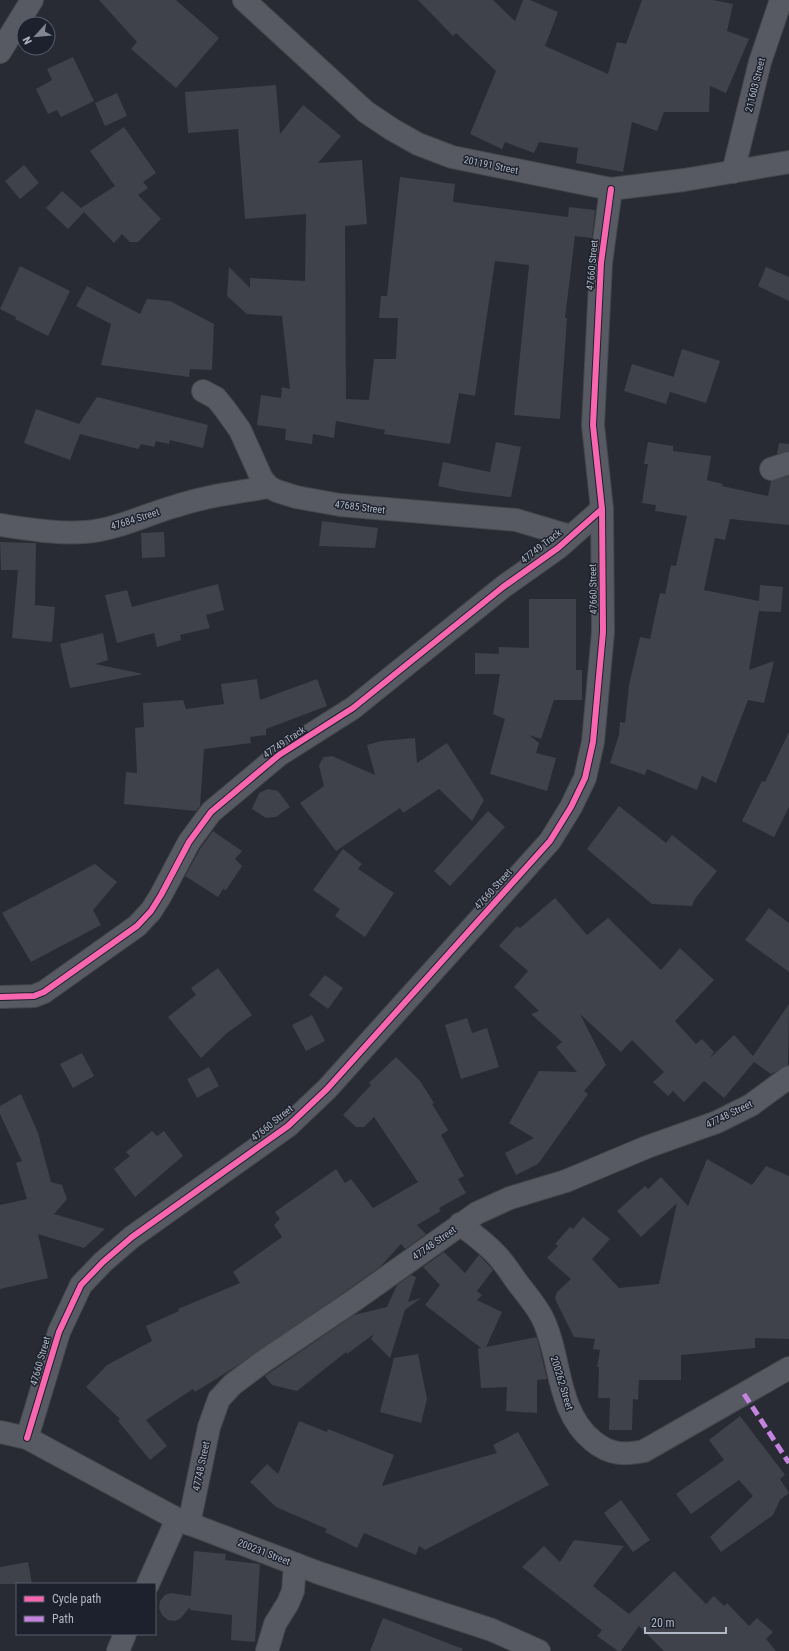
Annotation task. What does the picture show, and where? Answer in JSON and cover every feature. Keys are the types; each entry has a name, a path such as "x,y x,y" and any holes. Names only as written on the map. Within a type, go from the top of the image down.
{"street":[{"path":"0,52 32,0"},
{"name":"201191 Street","path":"244,0 366,112 418,144 452,157 611,189 733,172 789,162"},
{"name":"211603 Street","path":"733,172 760,62 781,0"},
{"name":"47660 Street","path":"27,1438 59,1332 81,1285 103,1262 132,1237 288,1126 327,1089 550,840 572,807 585,778 593,742 603,632 602,509 593,424 601,263 611,189"},
{"path":"203,391 216,398 240,430 262,479 269,487"},
{"name":"47684 Street","path":"0,525 55,532 86,532 108,528 177,505 218,495 269,487"},
{"name":"47685 Street","path":"269,487 296,497 340,505 516,520 570,536"},
{"name":"47749 Track","path":"0,997 34,996 44,992 137,926 151,911 189,842 211,812 280,755 352,708 497,592 558,548 602,509"},
{"name":"47748 Street","path":"149,1583 183,1522 209,1426 219,1399 224,1392 264,1361 356,1299 477,1213 505,1200 566,1181 648,1147 717,1122 751,1105 789,1077"},
{"name":"200262 Street","path":"460,1224 501,1260 534,1303 548,1334 565,1398 572,1414 586,1436 600,1447 612,1453 627,1454 644,1451 789,1368"},
{"name":"200231 Street","path":"0,1432 27,1438 183,1522 295,1564 492,1630 539,1651"},
{"path":"267,1651 275,1624 288,1603 293,1590 295,1564"},
{"path":"118,1651 125,1635"}],"building":[{"path":"99,0 176,0 219,38 176,88 131,49 137,42"},
{"path":"418,0 493,0 515,21 523,0 530,0 558,12 545,46 608,74 617,42 626,44 642,0 713,0 733,4 727,31 749,39 726,93 710,86 709,112 664,112 657,131 632,122 623,172 576,163 578,148 539,142 534,153 505,142 502,149 470,134 496,71 456,33 453,36"},
{"path":"73,57 94,101 61,117 57,110 48,114 36,89 52,80 47,69"},
{"path":"276,85 280,134 303,105 341,136 318,163 362,160 367,224 345,226 346,399 369,400 374,359 396,359 398,318 379,318 381,296 387,296 400,177 455,184 453,202 568,217 569,207 595,210 592,238 575,236 565,318 567,318 560,419 514,415 529,265 495,261 475,396 459,393 450,444 384,434 385,430 336,421 334,438 313,434 312,444 285,440 286,429 257,425 261,395 281,398 282,387 290,389 282,316 247,314 227,296 229,267 250,288 250,278 305,281 306,214 245,219 238,129 188,133 185,92"},
{"path":"117,93 127,116 105,126 95,103"},
{"path":"124,127 156,173 143,182 148,188 138,195 161,219 138,242 130,242 122,234 114,243 84,212 68,229 46,208 62,191 81,208 115,186 90,151"},
{"path":"24,165 39,183 20,199 5,181"},
{"path":"20,266 70,291 48,336 15,319 16,317 0,309"},
{"path":"766,267 789,277 789,301 758,286"},
{"path":"87,286 140,314 147,299 170,301 214,324 212,370 190,369 189,377 101,365 111,324 76,306"},
{"path":"682,349 720,361 706,403 670,392 666,404 624,391 632,364 674,377"},
{"path":"97,397 208,425 203,448 170,440 169,444 156,441 154,447 141,444 138,449 80,434 70,460 24,443 36,409 79,424"},
{"path":"496,442 521,447 511,497 461,491 438,486 443,462 490,472"},
{"path":"648,442 673,446 673,451 711,456 707,480 723,484 722,486 768,496 771,481 789,476 789,525 730,519 725,540 715,538 704,590 759,601 760,585 783,587 781,612 759,611 749,670 774,661 764,703 748,700 716,783 702,776 697,790 647,769 645,775 610,763 619,735 620,722 625,723 629,685 640,637 650,639 660,593 665,594 671,565 676,566 687,516 655,511 656,505 642,503 648,464 644,464"},
{"path":"779,443 789,444 789,451 777,454"},
{"path":"322,521 378,528 375,548 319,546"},
{"path":"164,532 165,557 142,558 141,533"},
{"path":"0,542 36,543 35,605 55,607 52,642 12,638 18,570 1,570"},
{"path":"218,584 224,610 206,615 210,628 180,635 181,640 157,647 154,633 117,643 105,595 127,590 132,607"},
{"path":"529,599 576,599 576,670 582,670 582,700 554,700 541,739 529,735 539,743 536,753 556,758 547,791 490,774 505,719 493,714 500,674 475,674 475,653 499,654 499,647 529,648"},
{"path":"103,633 108,660 95,664 143,674 70,688 60,644"},
{"path":"257,679 260,700 317,679 327,706 266,729 266,735 250,737 251,743 204,749 200,806 196,811 124,804 126,772 137,773 135,728 144,727 143,703 183,700 186,709 224,704 221,684"},
{"path":"789,732 789,807 774,837 742,821 762,781 765,782"},
{"path":"415,738 417,763 447,743 484,800 472,821 439,789 403,813 400,808 336,851 300,803 324,786 319,766 321,761 324,757 332,756 375,775 367,745 381,741"},
{"path":"268,789 278,791 290,807 276,817 266,818 252,809 259,793"},
{"path":"619,806 666,843 672,835 717,871 694,900 692,906 652,904 587,849"},
{"path":"488,811 505,827 450,886 434,871"},
{"path":"213,831 242,851 235,859 242,866 226,890 223,889 218,897 185,876 200,849"},
{"path":"343,849 362,864 358,869 394,893 365,937 335,916 340,909 313,890"},
{"path":"95,864 117,882 93,910 101,925 31,962 2,913"},
{"path":"555,898 587,935 608,918 661,970 680,948 714,980 675,1021 696,1044 702,1039 714,1052 710,1058 734,1035 753,1056 789,1004 788,1065 771,1074 754,1062 724,1098 704,1081 684,1102 673,1091 668,1096 653,1082 664,1072 632,1040 621,1052 580,1014 606,1065 584,1091 588,1094 538,1164 516,1175 505,1153 534,1138 509,1123 539,1071 577,1072 556,1047 562,1042 531,1014 539,1011 514,987 528,971 499,946 517,926 520,928"},
{"path":"769,908 789,923 789,972 745,940"},
{"path":"218,968 252,1015 227,1033 201,1058 168,1017 196,995 191,988"},
{"path":"325,975 343,988 328,1009 309,995"},
{"path":"312,1015 325,1041 306,1051 292,1025"},
{"path":"467,1018 472,1033 487,1028 499,1067 461,1079 445,1025"},
{"path":"82,1053 94,1076 73,1088 60,1064"},
{"path":"396,1057 420,1081 434,1103 432,1104 448,1130 441,1135 464,1176 458,1179 466,1193 439,1208 441,1211 417,1225 426,1234 405,1249 401,1244 381,1266 349,1289 232,1369 195,1392 193,1389 146,1420 167,1446 150,1460 118,1421 120,1419 86,1387 107,1365 152,1341 146,1326 179,1311 178,1309 240,1283 233,1272 282,1237 274,1225 280,1219 275,1212 336,1169 345,1183 351,1179 373,1208 418,1182 374,1117 364,1127 356,1127 343,1115 371,1085 369,1083"},
{"path":"209,1067 219,1086 197,1098 187,1079"},
{"path":"21,1094 38,1133 51,1182 62,1185 67,1199 54,1214 105,1229 84,1248 38,1234 48,1278 0,1289 0,1205 27,1199 16,1163 22,1161 0,1114 0,1106"},
{"path":"152,1131 157,1136 164,1131 183,1156 135,1197 114,1169 130,1156 126,1152"},
{"path":"707,1159 752,1185 766,1166 789,1176 789,1339 755,1338 755,1348 681,1355 681,1380 639,1380 638,1400 633,1399 632,1430 609,1430 610,1398 598,1398 599,1367 597,1367 600,1350 593,1349 595,1339 574,1337 555,1299 557,1292 571,1279 547,1258 558,1246 555,1244 570,1227 573,1229 583,1217 610,1239 592,1259 619,1288 659,1284 677,1203 641,1237 617,1211 645,1186 648,1189 661,1177 688,1206"},
{"path":"444,1252 465,1273 479,1255 493,1270 477,1291 482,1295 477,1300 502,1312 486,1347 537,1337 547,1379 537,1380 537,1413 506,1411 507,1387 481,1388 478,1349 481,1348 425,1305 440,1285 423,1267"},
{"path":"411,1275 416,1277 408,1302 421,1298 405,1310 390,1358 371,1339 374,1334 347,1354 346,1352 297,1391 272,1385 265,1376 354,1315 387,1307 397,1285"},
{"path":"418,1354 427,1399 421,1423 380,1412 394,1358"},
{"path":"740,1416 785,1475 780,1479 789,1493 780,1500 773,1515 721,1552 710,1537 753,1496 739,1480 691,1514 676,1494 724,1460 709,1440"},
{"path":"299,1421 327,1432 328,1429 394,1455 382,1486 497,1453 493,1445 518,1432 549,1485 425,1550 419,1546 416,1555 364,1533 357,1548 325,1532 327,1529 276,1507 250,1482 267,1464 278,1474"},
{"path":"621,1500 650,1540 633,1552 604,1513"},
{"path":"574,1540 624,1546 593,1586 629,1614 674,1571 706,1604 714,1596 724,1606 727,1603 749,1626 757,1618 773,1632 766,1639 776,1651 664,1651 639,1626 621,1651 618,1651 597,1636 602,1630 522,1567 544,1546 560,1562"},
{"path":"194,1551 226,1554 225,1560 260,1564 255,1642 231,1640 232,1615 190,1610 190,1607 181,1618 175,1621 168,1620 162,1615 159,1608 160,1601 165,1595 171,1593 191,1596"},
{"path":"28,1562 32,1583 0,1584 0,1567"},
{"path":"383,1618 463,1649 462,1651 370,1651"}],"marked path":[{"path":"744,1394 789,1463"}],"cycle path":[{"path":"27,1438 59,1332 81,1285 103,1262 132,1237 288,1126 327,1089 550,841 571,807 585,778 593,742 603,632 602,509 593,425 601,263 611,189"},
{"path":"0,997 34,996 44,992 137,926 151,911 189,842 211,812 279,755 353,708 503,587 558,548 602,509"}]}
